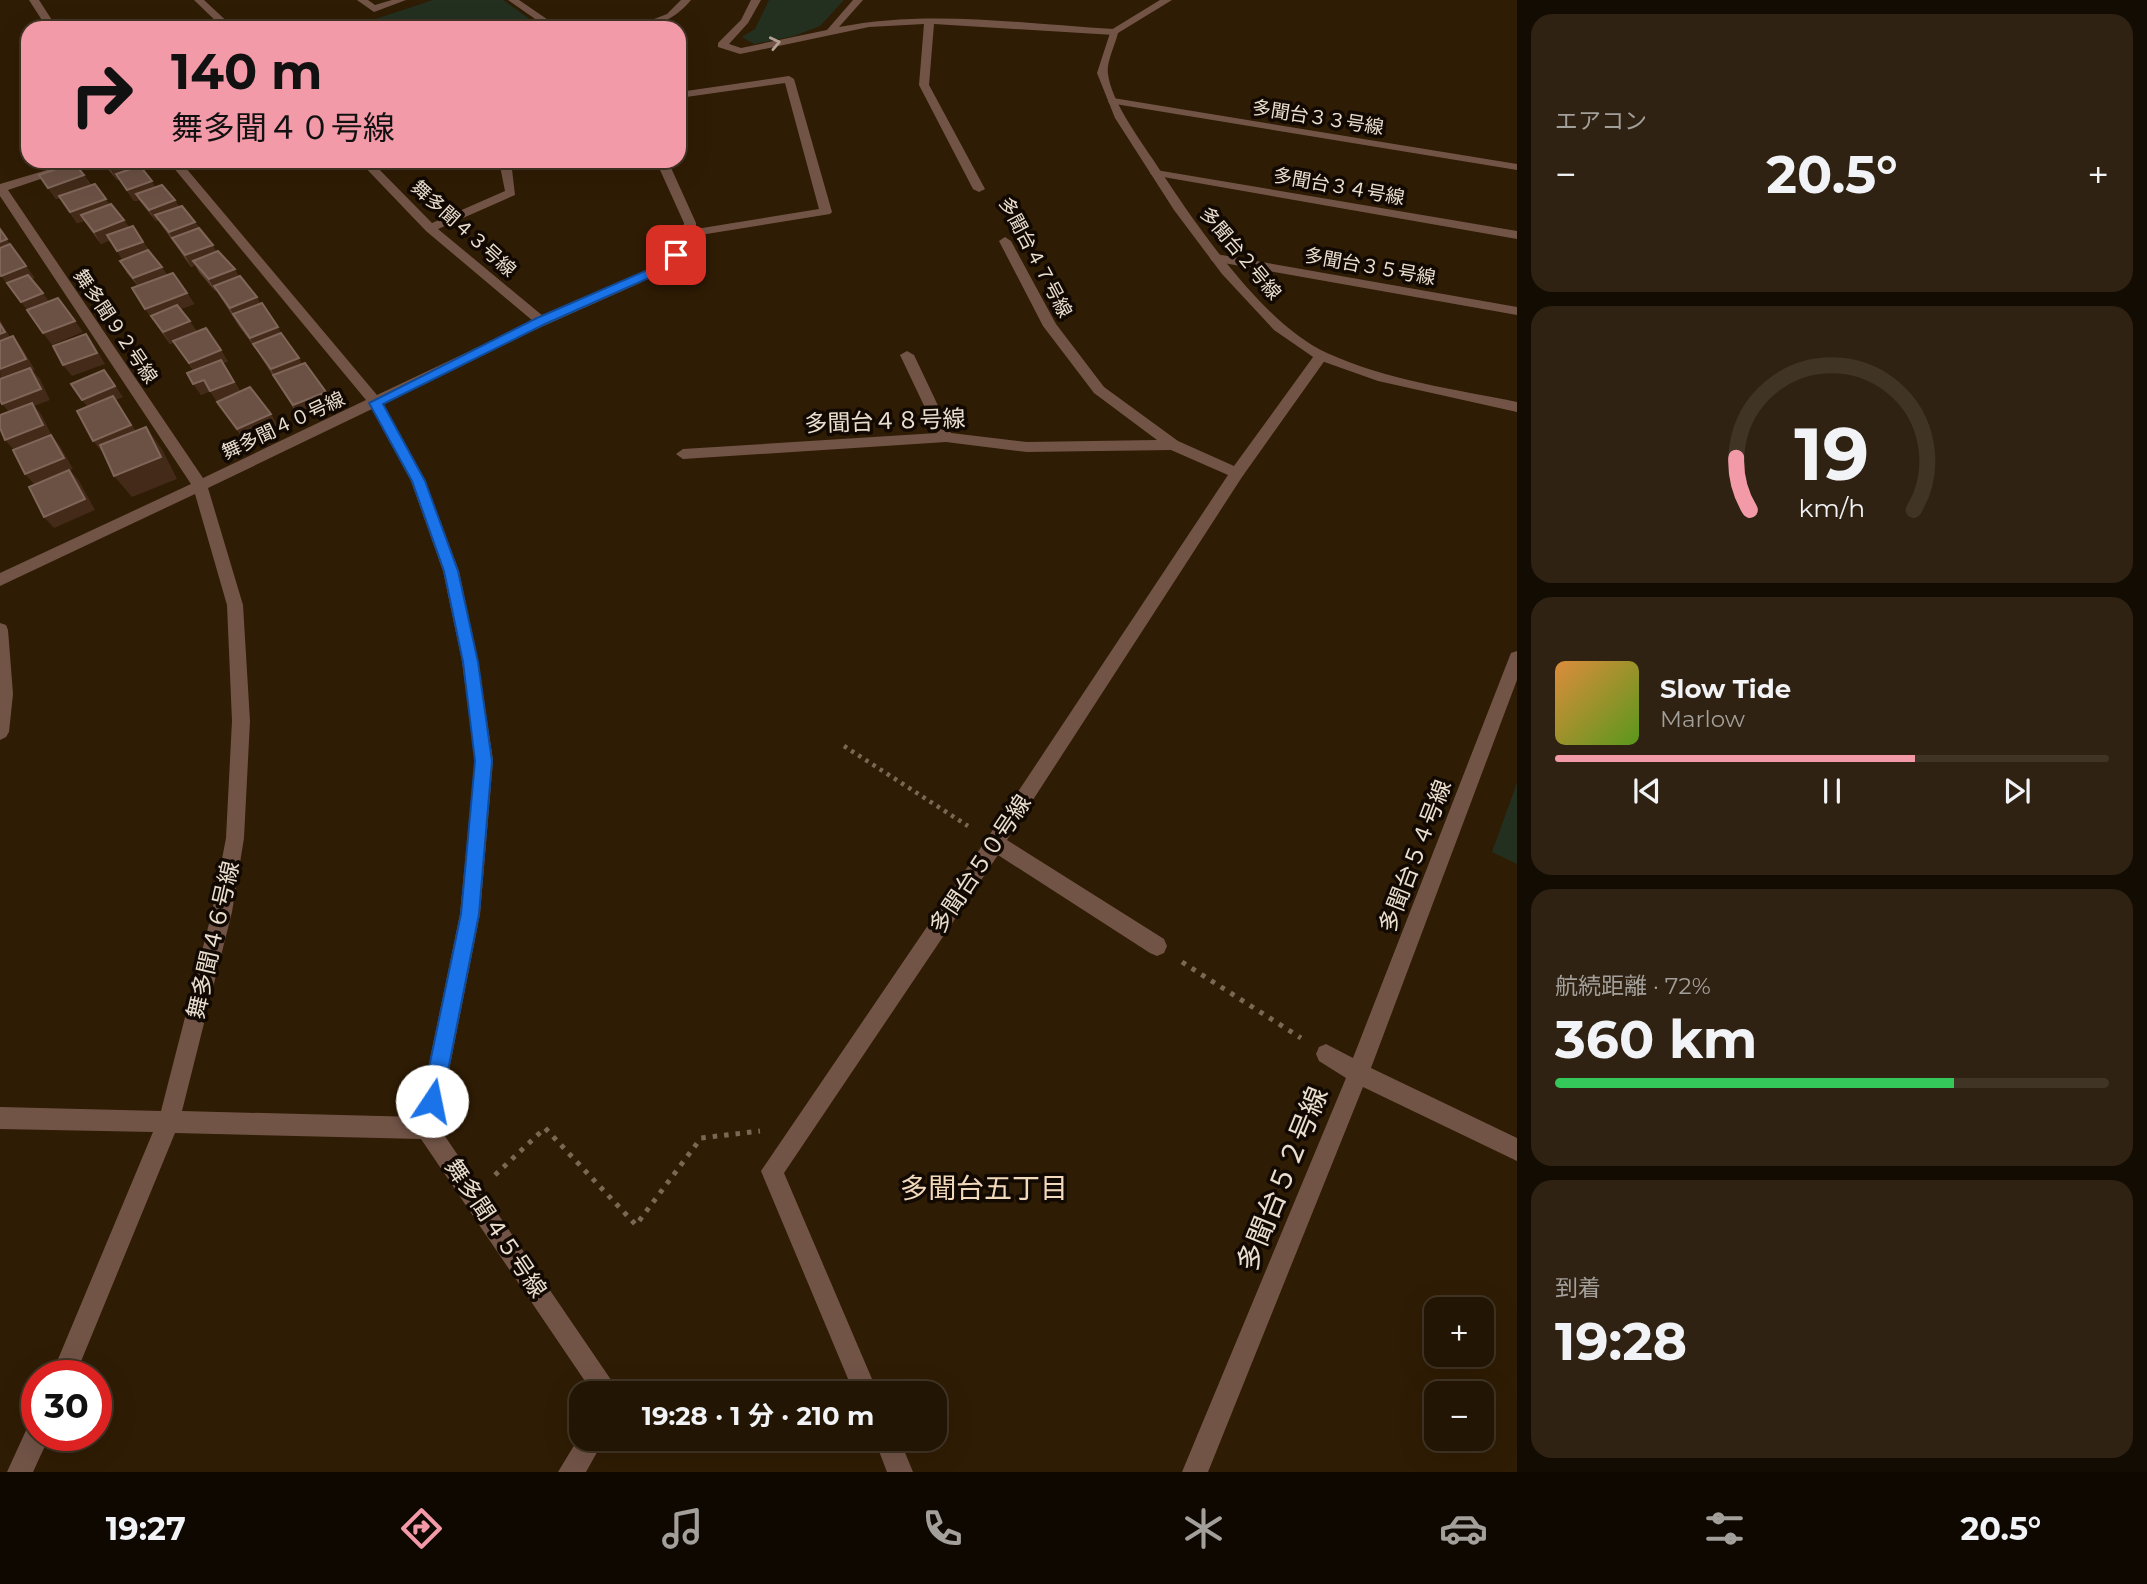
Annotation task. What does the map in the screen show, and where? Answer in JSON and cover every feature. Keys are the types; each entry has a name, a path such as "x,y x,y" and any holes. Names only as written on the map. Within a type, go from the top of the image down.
{"street":[{"path":"34,0 48,21"},
{"path":"199,0 222,21"},
{"path":"362,0 374,9 401,0"},
{"path":"513,0 541,21"},
{"path":"656,21 670,16 686,0"},
{"path":"756,0 745,21 722,45 740,51 869,23 929,21 1114,32 1167,0"},
{"path":"830,32 858,0"},
{"name":"多聞台４７号線","path":"929,21 924,85 979,189"},
{"name":"多聞台２号線","path":"1114,32 1102,73 1120,118 1216,258 1279,327 1321,356 1382,378 1517,407"},
{"path":"665,168 690,223 690,233 826,212 789,79 686,94"},
{"name":"多聞台３３号線","path":"1113,101 1517,167"},
{"path":"0,188 65,168"},
{"path":"0,1118 426,1128 470,914 484,761 470,662 451,571 418,481 376,403 180,168"},
{"name":"舞多聞４３号線","path":"372,168 430,228 541,321"},
{"path":"430,228 511,193 506,168"},
{"name":"多聞台３４号線","path":"1156,173 1517,234"},
{"name":"舞多聞９２号線","path":"0,188 200,486"},
{"name":"舞多聞４０号線","path":"0,580 376,403 541,321 654,271 676,255 690,233"},
{"name":"多聞台４７号線","path":"1006,241 1050,326 1099,390 1173,445 1237,473"},
{"name":"多聞台３５号線","path":"1216,258 1517,311"},
{"path":"907,355 946,437"},
{"name":"多聞台５０号線","path":"861,1381 772,1171 995,843 1237,473 1321,356"},
{"name":"多聞台４８号線","path":"683,454 946,437 1027,447 1173,445"},
{"name":"舞多聞４６号線","path":"71,1360 168,1124 222,912 235,838 241,721 235,605 200,486"},
{"path":"0,630 4,694 0,732"},
{"name":"多聞台５４号線","path":"1358,1073 1517,658"},
{"path":"995,843 1157,946"},
{"path":"1326,1054 1358,1073"},
{"name":"多聞台５２号線","path":"1195,1472 1358,1073 1517,1150"},
{"name":"舞多聞４５号線","path":"426,1128 475,1195 600,1381"},
{"path":"20,1472 30,1451"},
{"path":"570,1472 584,1451"},
{"path":"891,1451 900,1472"}],"path":[{"path":"844,746 965,824"},
{"path":"1183,963 1291,1031"},
{"path":"475,1195 545,1128 636,1225 701,1138 803,1126"}],"green space":[{"path":"433,0 503,0 531,20 528,21 369,21"},
{"path":"769,0 844,0 820,26 794,36 754,44 742,37 755,29"},
{"path":"1517,783 1517,864 1492,852"}],"building":[{"path":"59,168 78,168 84,175 48,188 39,175"},
{"path":"142,168 152,181 127,190 116,174"},
{"path":"95,184 106,199 70,212 59,196"},
{"path":"162,185 175,200 149,210 136,194"},
{"path":"111,204 124,220 94,232 81,215"},
{"path":"182,206 195,222 169,232 155,215"},
{"path":"133,226 143,242 117,251 107,235"},
{"path":"199,228 213,245 185,255 172,238"},
{"path":"0,229 7,239 0,242"},
{"path":"10,244 26,266 1,276 0,248"},
{"path":"148,250 162,267 133,278 120,261"},
{"path":"218,251 235,269 209,279 193,261"},
{"path":"173,273 187,293 145,309 132,288"},
{"path":"28,275 43,293 21,302 7,283"},
{"path":"240,276 257,297 230,308 214,286"},
{"path":"58,298 75,321 43,333 27,310"},
{"path":"262,303 278,327 250,338 233,314"},
{"path":"177,305 190,321 163,332 151,316"},
{"path":"206,328 221,350 189,363 173,341"},
{"path":"281,333 299,358 271,369 253,344"},
{"path":"86,334 97,353 63,365 53,346"},
{"path":"13,336 26,359 0,369 0,341"},
{"path":"221,360 234,382 210,391 204,380 193,384 187,373"},
{"path":"305,363 326,392 293,405 273,375"},
{"path":"30,368 41,389 2,404 0,379"},
{"path":"104,370 115,386 82,400 71,384"},
{"path":"250,387 271,414 237,429 217,402"},
{"path":"113,396 131,425 93,441 77,411"},
{"path":"32,403 43,425 5,440 0,428 0,415"},
{"path":"146,427 161,457 114,476 100,445"},
{"path":"51,435 64,458 25,474 13,450"},
{"path":"69,470 85,499 44,517 29,487"}],"district":[{"name":"多聞台五丁目","path":"984,1188"}],"route":[{"path":"432,1101 470,914 484,761 470,662 451,571 418,481 376,403 541,321 654,271 676,255"}]}
